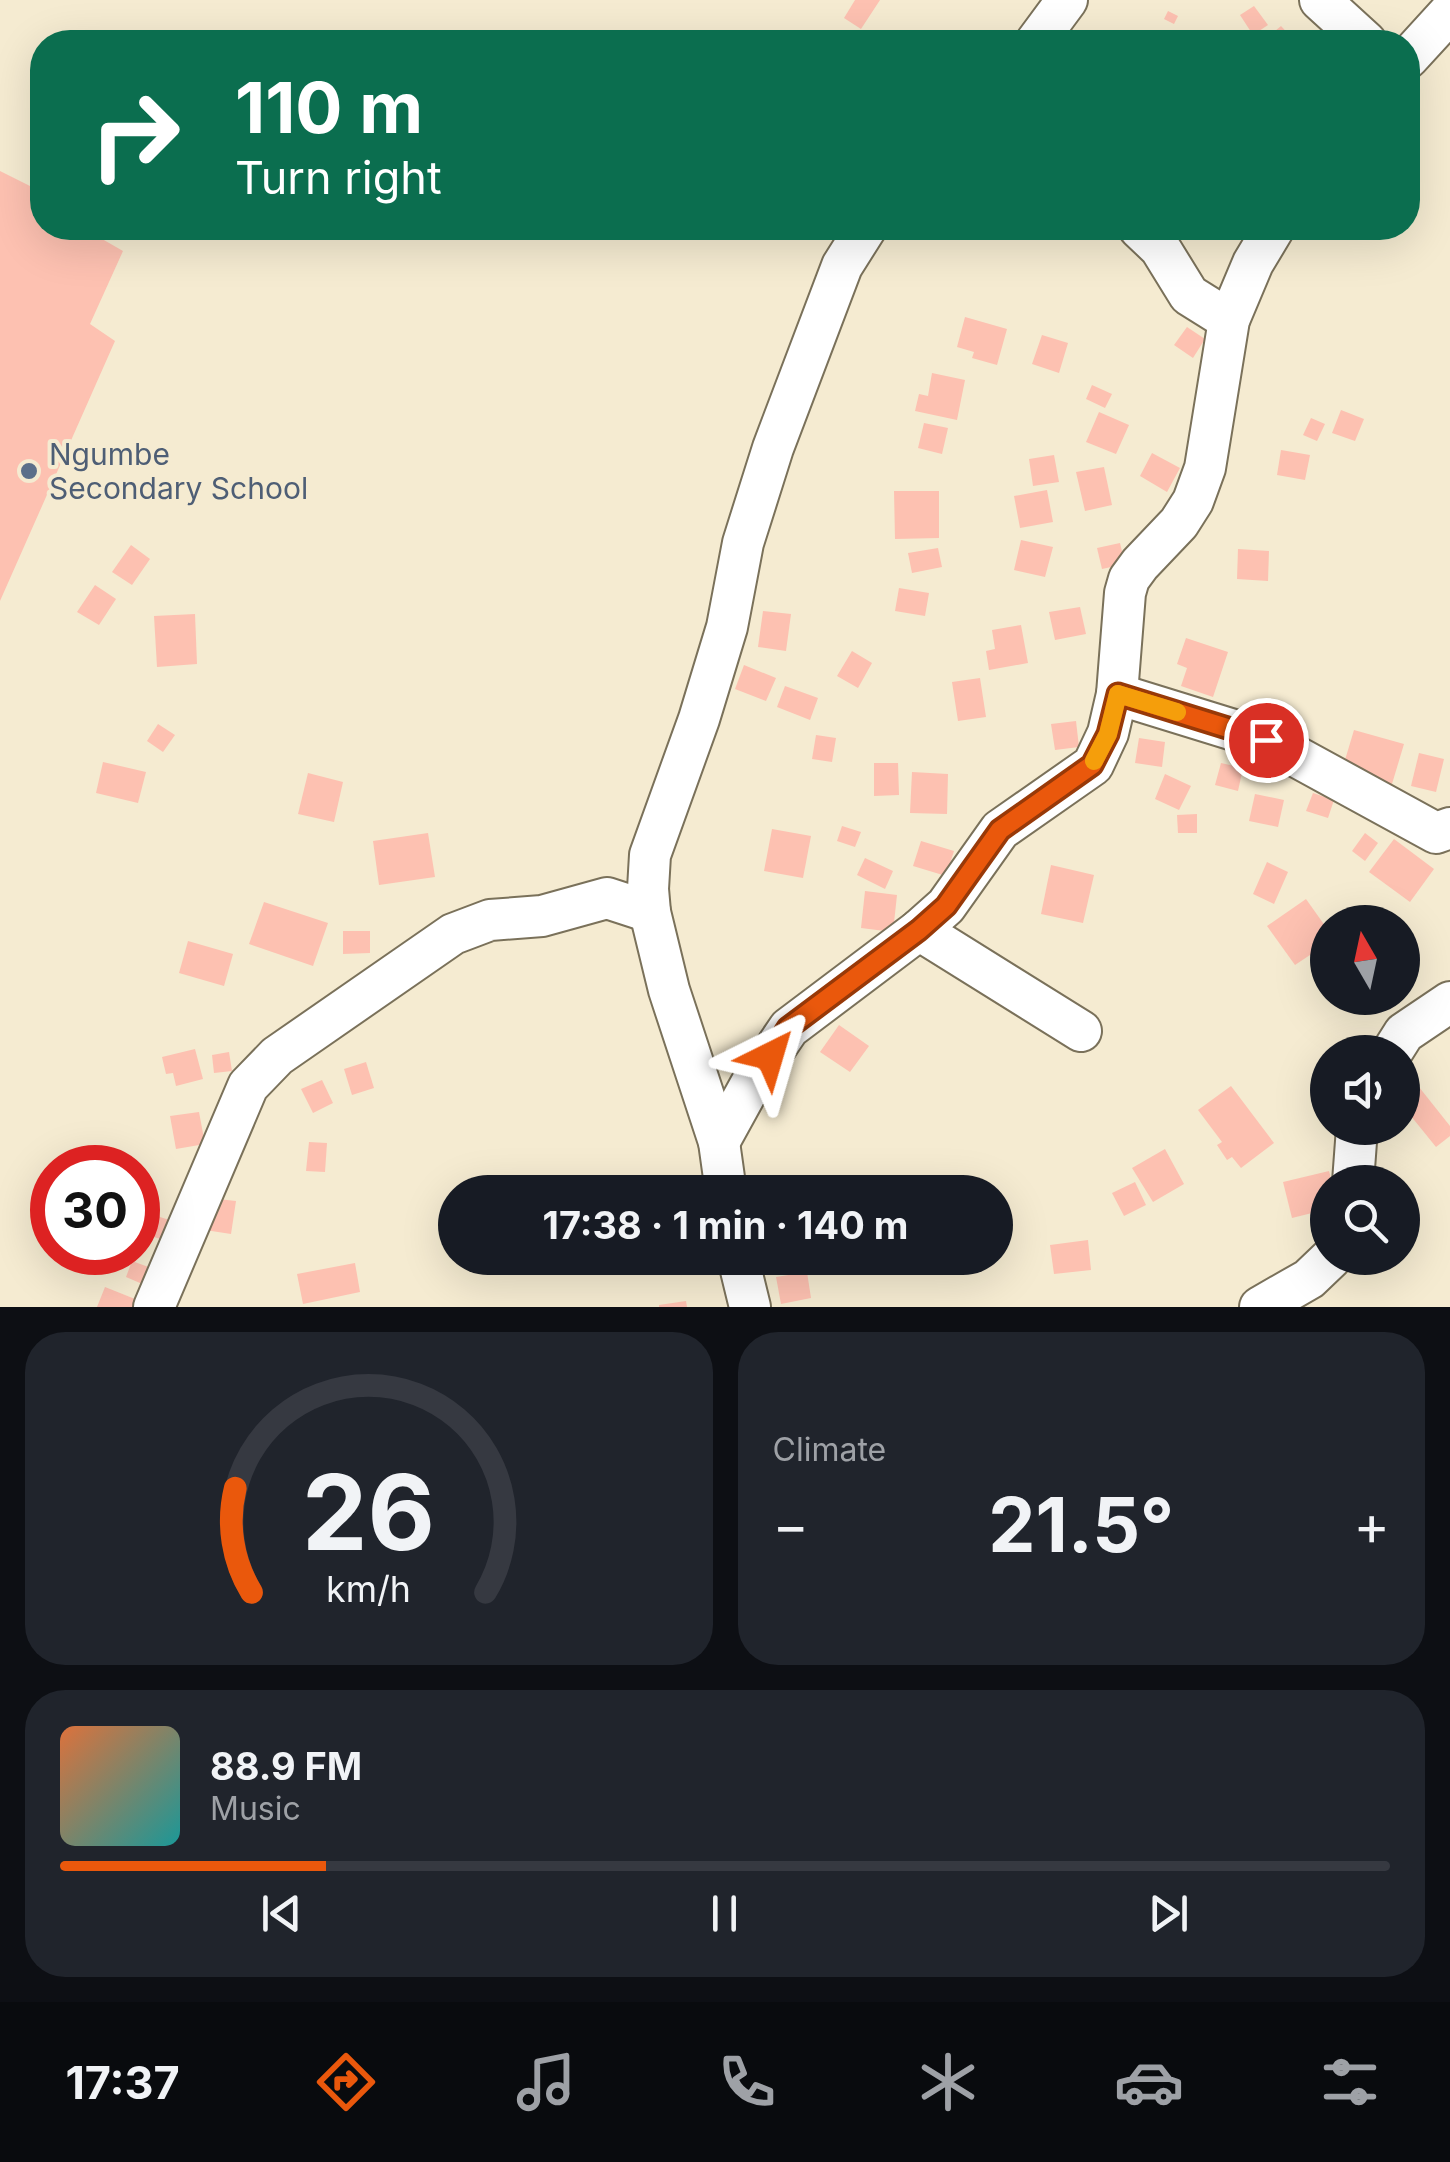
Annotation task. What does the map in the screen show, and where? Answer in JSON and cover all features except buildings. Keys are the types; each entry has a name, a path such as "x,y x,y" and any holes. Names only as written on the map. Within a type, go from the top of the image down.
{"street":[{"path":"1045,30 1067,0"},
{"path":"1320,0 1353,30"},
{"path":"1420,45 1450,12"},
{"path":"724,1175 719,1142 669,990 650,912 650,855 699,720 727,627 742,543 773,448 842,266 858,240"},
{"path":"1151,240 1190,294 1229,320"},
{"path":"719,1142 750,1084 788,1028 919,930 946,906 1000,830 1092,765 1108,734 1118,694 1125,593 1140,564 1187,512 1205,468 1229,320 1267,240"},
{"path":"1118,694 1266,740 1436,832 1450,828"},
{"path":"154,1307 248,1086 277,1056 452,934 490,920 542,916 608,898 650,912"},
{"path":"919,930 1081,1031"},
{"path":"1403,1035 1450,1002"},
{"path":"742,1275 750,1307"},
{"path":"1260,1307 1312,1275"}],"slow traffic":[{"path":"1094,761 1108,734 1118,694 1177,712"}],"place":[{"name":"Ngumbe Secondary School","path":"29,471"}],"route":[{"path":"770,1056 788,1028 946,906 1000,830 1092,765 1108,734 1118,694 1266,740"}]}
